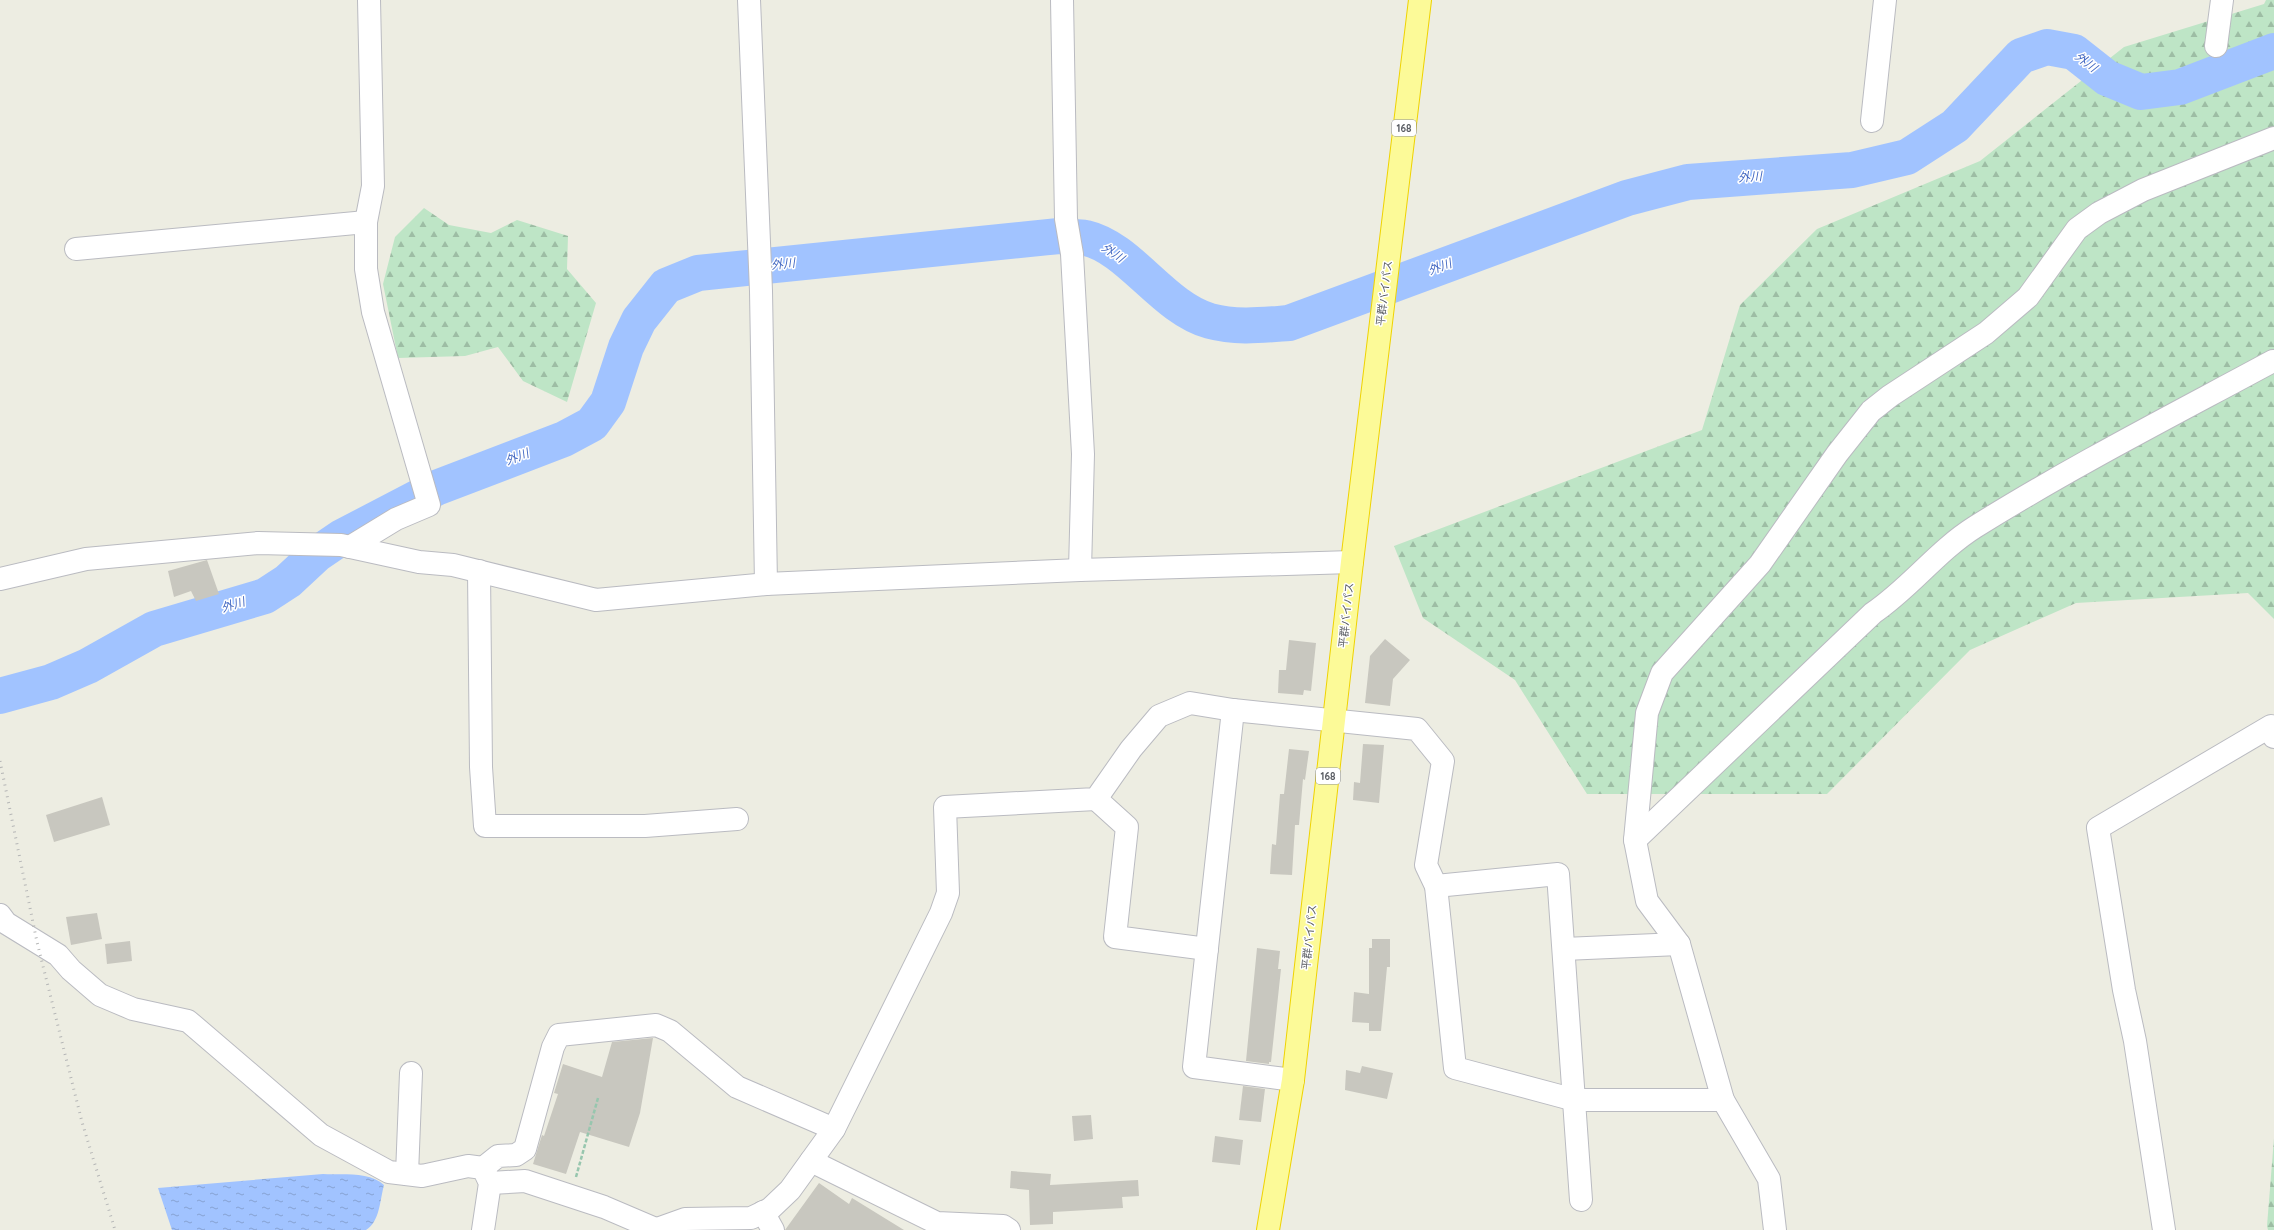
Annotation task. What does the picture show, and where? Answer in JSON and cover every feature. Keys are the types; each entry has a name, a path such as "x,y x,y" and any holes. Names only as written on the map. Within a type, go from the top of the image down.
{"highway":[{"name":"平群バイパス","path":"1268,1230 1293,1080 1352,562 1420,0"}],"street":[{"path":"345,546 396,519 429,505 373,312 366,269 366,222 373,186 369,0"},
{"path":"749,0 761,291 766,584"},
{"path":"1062,0 1066,219 1072,254 1083,454 1080,570"},
{"path":"1872,121 1885,0"},
{"path":"2216,46 2222,0"},
{"path":"1775,1230 1769,1179 1724,1100 1679,944 1647,901 1636,840 1647,713 1662,673 1760,564 1837,454 1871,411 1890,396 1986,333 2028,297 2077,229 2099,213 2143,190 2274,138"},
{"path":"76,248 366,222"},
{"path":"1636,840 1873,613 1890,602 1926,565 1973,528 2122,443 2273,361"},
{"path":"0,579 86,559 258,543 312,543 345,546 418,562 453,565 596,600 766,584 1080,570 1352,562"},
{"path":"479,571 481,767 485,826 645,826 737,819"},
{"path":"1096,799 1131,749 1159,716 1190,703 1233,710 1417,730 1442,761 1426,865 1436,886 1455,1068 1575,1100 1724,1100"},
{"path":"1233,710 1194,1067 1293,1080"},
{"path":"2164,1230 2135,1041 2124,990 2098,828 2271,726 2274,737"},
{"path":"0,915 6,923 58,955 70,970 100,995 133,1009 188,1021 320,1135 389,1172 422,1176 468,1166 487,1175 524,1181 604,1207 657,1230 685,1219 751,1218 768,1221 770,1209 790,1190 834,1129 941,913 948,893 945,807 1096,799 1128,827 1115,937 1208,949"},
{"path":"1436,886 1558,874 1581,1200"},
{"path":"1564,949 1679,944"},
{"path":"483,1230 487,1175 498,1156 516,1155 525,1149 553,1047 559,1035 656,1025 670,1031 737,1087 834,1129"},
{"path":"407,1174 411,1073"},
{"path":"811,1161 937,1224 1004,1226 1009,1230"}],"path":[{"path":"570,1196 598,1098"}],"green space":[{"path":"2266,0 2274,0 2274,619 2248,593 2076,603 1970,650 1827,794 1587,794 1515,680 1423,618 1394,546 1702,430 1740,305 1817,229 1980,161 2124,47 2264,4"},
{"path":"424,208 449,225 491,233 517,220 568,236 567,269 596,303 567,402 523,381 498,347 465,356 398,358 383,284 395,237"},
{"path":"2274,1138 2274,1230 2268,1230 2267,1226"}],"water":[{"path":"323,1174 364,1176 384,1185 379,1210 371,1226 366,1230 172,1230 158,1188"}],"building":[{"path":"207,560 219,594 196,601 191,591 174,597 168,571"},
{"path":"1385,639 1410,660 1393,679 1390,706 1365,703 1370,656"},
{"path":"1289,640 1316,643 1311,691 1304,690 1303,695 1278,693 1279,670 1286,670"},
{"path":"1363,744 1384,745 1379,803 1353,800 1354,782 1360,783"},
{"path":"1289,749 1309,751 1305,780 1303,779 1299,825 1295,825 1292,875 1270,874 1272,844 1276,845 1280,794 1284,794"},
{"path":"102,797 110,825 54,842 46,815"},
{"path":"97,913 102,939 71,945 66,917"},
{"path":"1372,939 1390,939 1390,967 1387,967 1381,1031 1369,1031 1369,1023 1352,1022 1354,992 1369,994 1369,948 1372,948"},
{"path":"130,941 132,961 107,964 105,944"},
{"path":"1257,948 1280,951 1278,969 1281,969 1271,1062 1269,1062 1269,1064 1246,1061"},
{"path":"653,1038 640,1113 629,1147 580,1132 566,1174 533,1164 542,1135 544,1136 558,1094 554,1093 563,1064 602,1077 612,1042"},
{"path":"1362,1066 1393,1073 1387,1099 1345,1090 1346,1070 1360,1073"},
{"path":"1243,1086 1265,1089 1261,1122 1239,1120"},
{"path":"1091,1115 1093,1139 1074,1141 1072,1116"},
{"path":"1215,1136 1243,1140 1240,1165 1212,1162"},
{"path":"1011,1171 1051,1174 1050,1185 1138,1180 1139,1196 1122,1197 1123,1208 1053,1212 1053,1224 1030,1225 1029,1190 1010,1188"},
{"path":"819,1183 849,1204 852,1198 904,1230 785,1230"}],"waterway":[{"name":"外川","path":"0,696 51,682 88,666 154,629 265,596 288,581 317,554 342,537 436,488 564,439 592,424 608,402 626,347 639,320 666,286 698,273 1059,236 1086,238 1102,244 1117,253 1162,292 1193,314 1210,321 1230,325 1269,325 1289,323 1627,198 1688,182 1852,170 1907,157 1955,126 2021,56 2047,47 2074,52 2107,78 2141,92 2180,87 2274,51"}],"railway":[{"path":"0,761 37,942 82,1122 115,1230"}]}
